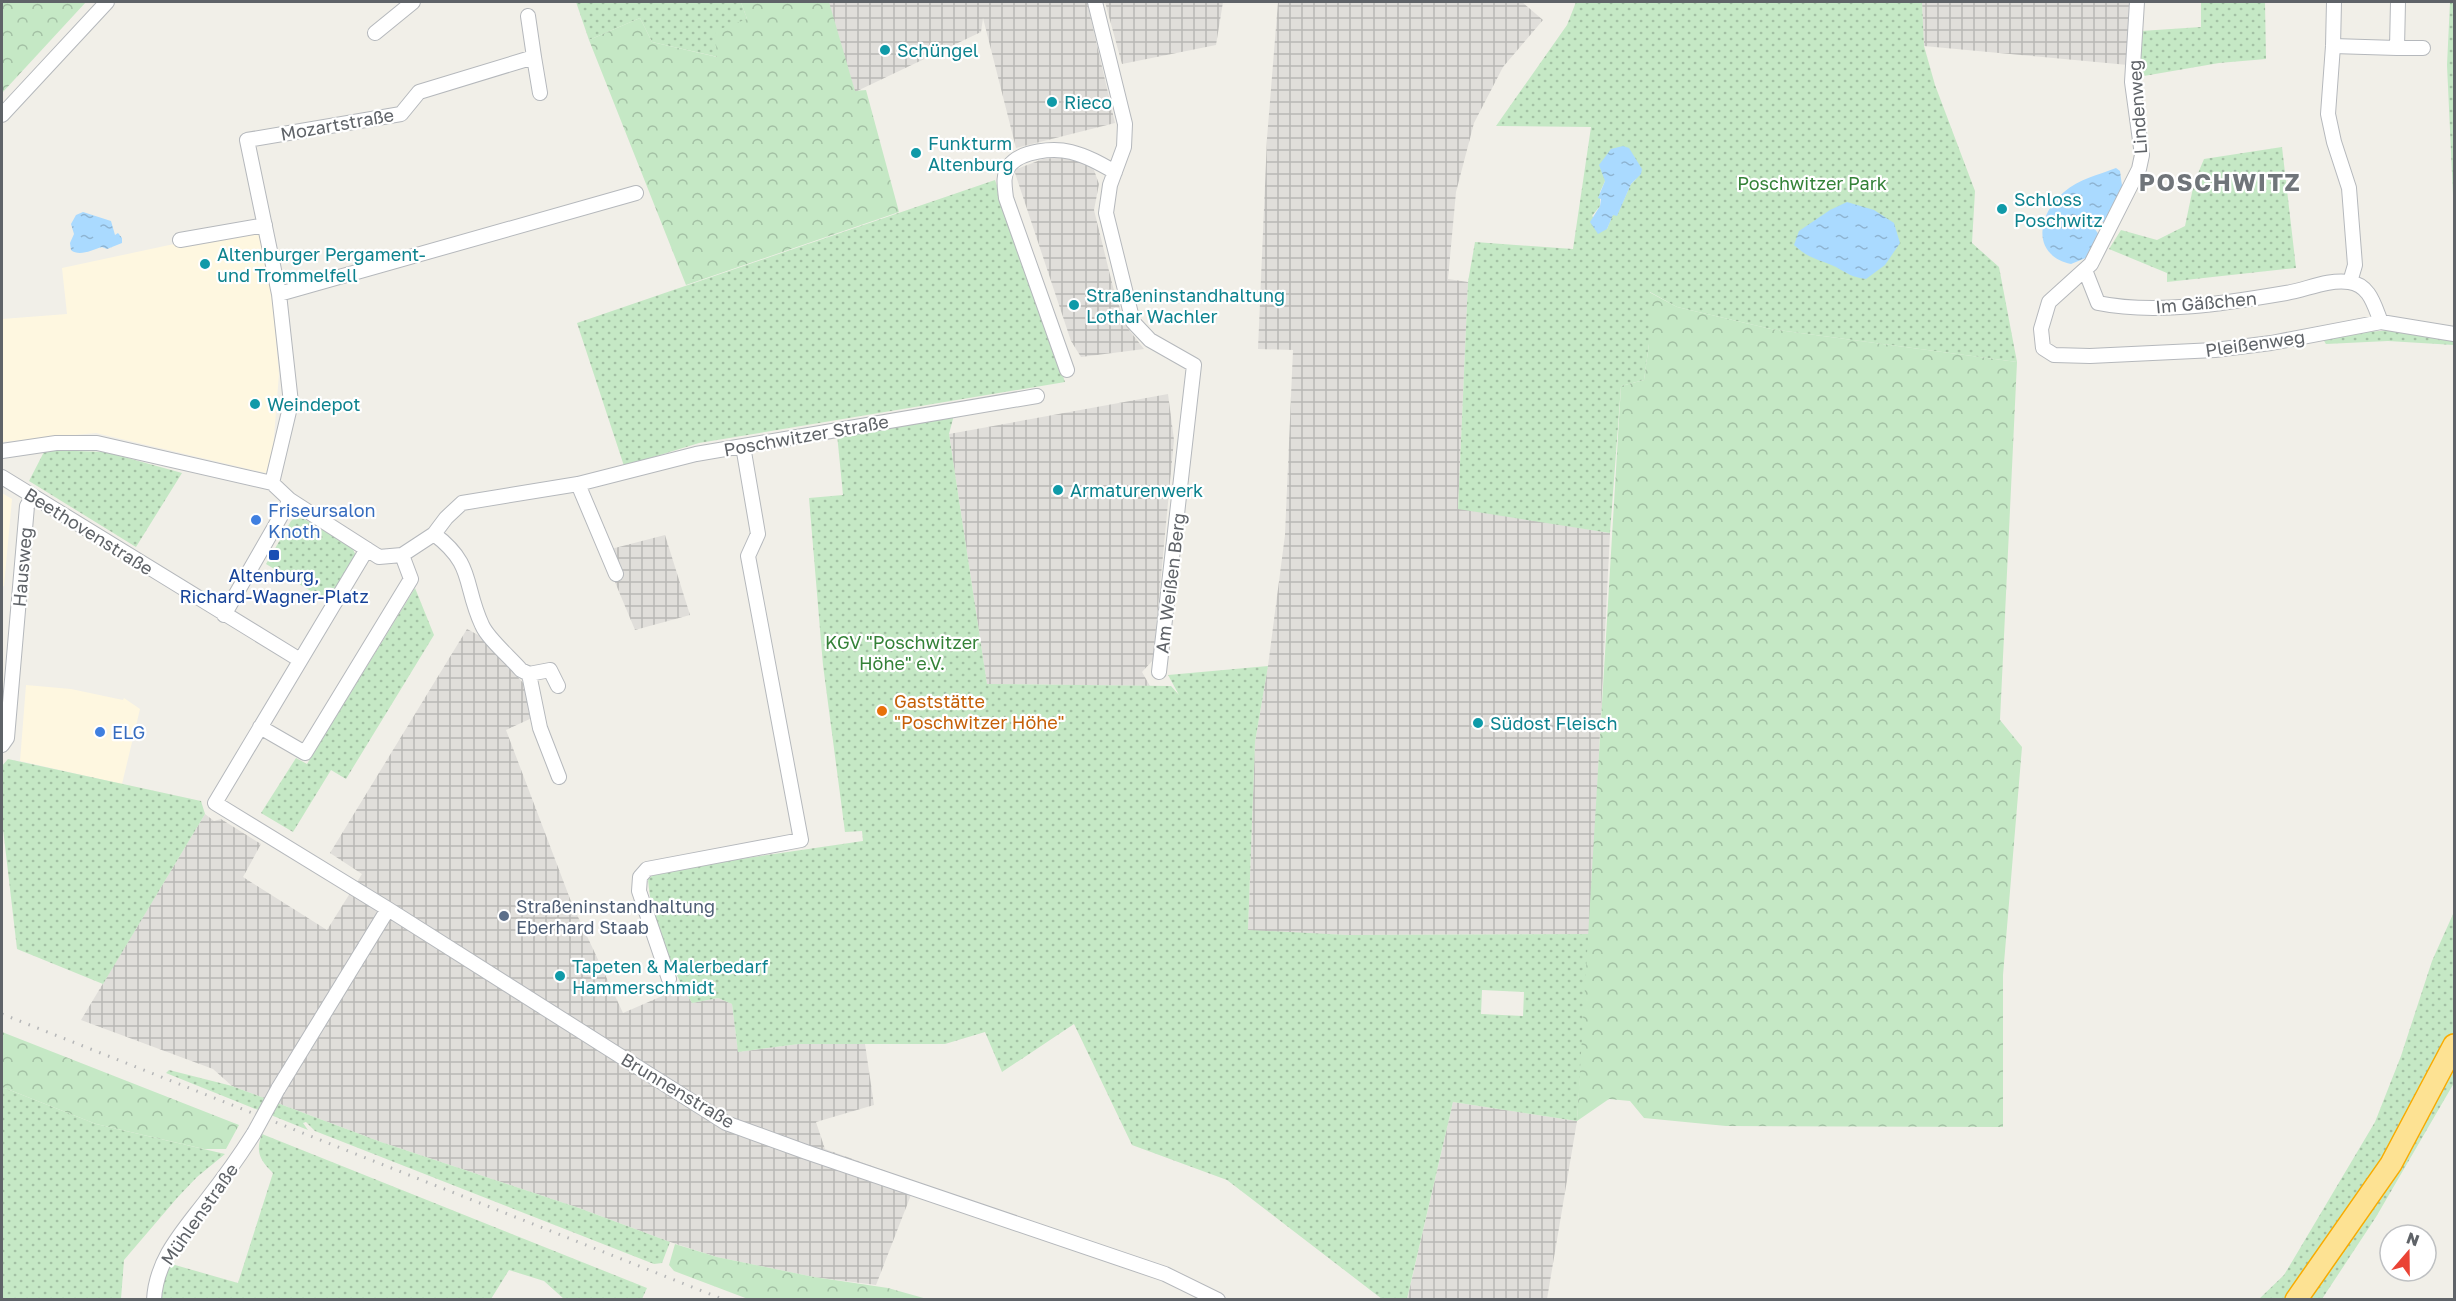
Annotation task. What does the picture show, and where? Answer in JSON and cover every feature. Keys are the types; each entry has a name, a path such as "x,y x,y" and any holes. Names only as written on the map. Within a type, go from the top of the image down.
{"highway":[{"path":"2296,1299 2391,1164 2454,1045"}],"street":[{"path":"2,115 108,2"},
{"path":"375,33 413,2"},
{"name":"Am Weißen Berg","path":"1095,2 1125,124 1124,147 1110,185 1106,213 1132,322 1150,340 1194,365 1160,672"},
{"name":"Lindenweg","path":"2054,355 2043,348 2041,329 2049,302 2091,264 2139,169 2142,155 2132,82 2137,2"},
{"path":"2334,2 2328,114 2334,142 2349,188 2355,266 2349,282 2363,288 2371,295 2381,322"},
{"path":"2397,48 2398,2"},
{"path":"528,16 540,93"},
{"path":"2333,46 2423,48"},
{"name":"Mozartstraße","path":"272,483 291,403 279,294 247,140 401,114 418,92 534,57"},
{"path":"1067,370 1006,198 1004,183 1006,173 1010,165 1032,153 1058,150 1089,158 1114,172"},
{"path":"279,294 636,193"},
{"path":"180,240 264,225"},
{"name":"Im Gäßchen","path":"2085,270 2098,303 2121,308 2243,300 2290,292 2327,282 2349,282"},
{"name":"Pleißenweg","path":"2054,355 2215,350 2271,343 2381,322 2454,334"},
{"name":"Poschwitzer Straße","path":"402,555 434,534 446,518 462,503 578,484 696,454 1037,396"},
{"path":"2,451 56,443 97,443 272,483 291,500 379,556 402,555 411,579 305,753 260,727 367,549"},
{"path":"669,979 639,891 640,877 647,869 801,840 748,556 758,534 743,446"},
{"name":"Beethovenstraße","path":"2,477 300,660"},
{"path":"578,484 616,574"},
{"name":"Hausweg","path":"2,745 7,738 27,506 33,496"},
{"path":"224,615 291,500"},
{"path":"434,534 450,546 459,557 482,627 521,670 529,674 550,670 558,686"},
{"path":"529,674 540,728 559,777"},
{"name":"Brunnenstraße","path":"260,727 215,803 388,909 726,1123 1165,1274 1218,1299"},
{"name":"Mühlenstraße","path":"154,1299 155,1282 163,1260 240,1157 278,1089 388,909"}],"shaded area":[{"path":"828,2 1087,2 1115,123 1016,148 983,18 981,32 855,92"},
{"path":"1105,2 1223,2 1216,45 1122,64"},
{"path":"1278,2 1522,2 1543,20 1503,67 1474,123 1456,192 1448,279 1468,282 1458,508 1610,533 1590,934 1347,935 1248,931 1255,742 1268,666 1285,535 1293,350 1258,349 1267,138"},
{"path":"1922,2 2134,2 2128,65 1924,46"},
{"path":"1064,157 1082,160 1094,170 1099,184 1094,210 1113,287 1126,326 1144,349 1081,357 1071,341 1014,170 1043,159"},
{"path":"254,231 260,234 273,303 279,374 273,449 266,473 96,433 2,442 2,319 67,314 62,268 174,244"},
{"path":"1168,394 1174,440 1153,660 1142,672 1150,686 987,684 949,434"},
{"path":"2,493 12,499 4,586 2,587"},
{"path":"665,535 690,615 635,630 612,575 611,549"},
{"path":"467,629 480,636 525,685 532,718 506,730 572,904 623,1013 683,987 692,1003 718,998 732,1004 738,1052 799,1044 865,1044 874,1105 816,1122 825,1149 916,1182 876,1285 814,1277 717,1257 670,1242 579,1208 381,1142 232,1086 213,1069 81,1020 205,814 214,821 221,819 261,844 243,877 327,930 362,874 330,853"},
{"path":"26,685 71,689 123,700 124,698 140,709 122,784 20,761"},
{"path":"1453,1102 1577,1121 1547,1299 1407,1300"}],"green space":[{"path":"2,2 86,2 2,93"},
{"path":"576,2 741,2 747,19 718,57 652,42 640,18 589,40"},
{"path":"741,2 829,2 855,91 866,90 899,212 686,285 589,40 640,18 652,42 717,57 715,31 747,19"},
{"name":"Poschwitzer Park","path":"1576,2 1922,2 1924,46 1935,85 1975,191 1972,243 1999,267 2017,362 1771,329 1677,307 1650,292 1649,344 1644,380 1621,386 1610,533 1458,509 1468,282 1475,242 1573,249 1591,127 1496,126 1567,25","holes":["1636,179 1631,184 1617,215 1613,214 1607,229 1592,216 1600,206 1600,192 1605,181"]},
{"path":"2201,2 2265,2 2266,59 2219,63 2138,77 2141,31 2201,27"},
{"path":"2450,2 2454,2 2454,217 2447,65"},
{"path":"2282,147 2296,268 2167,282 2167,273 2109,249 2121,230 2157,240 2185,226 2194,183 2204,159"},
{"path":"995,180 1065,382 699,443 624,466 577,323"},
{"path":"1649,292 1677,307 1771,329 2017,362 2000,720 2022,747 2003,975 2003,1127 1726,1126 1644,1118 1630,1101 1609,1099 1577,1121 1621,386 1644,380 1649,344"},
{"path":"2391,330 2454,333 2454,345 2388,341 2326,344 2321,336"},
{"name":"KGV \"Poschwitzer Höhe\" e.V.","path":"954,415 949,434 987,684 1171,686 1179,695 1168,675 1268,666 1255,742 1248,930 1347,935 1590,934 1577,1121 1453,1102 1407,1299 1382,1299 1227,1180 1132,1145 1074,1024 1002,1072 985,1032 945,1044 799,1044 738,1052 732,1004 718,998 692,1003 676,974 657,928 648,879 658,871 863,841 862,831 845,832 823,665 809,498 843,495 837,434","holes":["1482,990 1524,992 1523,1016 1481,1014"]},
{"path":"45,450 106,452 182,473 136,547 29,481"},
{"path":"295,518 304,519 352,547 356,556 329,602 266,564"},
{"path":"415,588 434,635 346,779 331,770 293,832 261,813 296,758 307,764"},
{"path":"8,759 201,801 205,814 103,984 17,949 2,820 2,766"},
{"path":"2454,912 2454,1083 2376,1217 2322,1299 2258,1300 2284,1275 2375,1122 2401,1056 2432,961"},
{"path":"2,1032 239,1125 226,1149 204,1149 96,1124 2,1087"},
{"path":"169,1070 232,1086 381,1142 579,1208 670,1242 662,1263 654,1264 315,1131 306,1122 303,1123 308,1130 166,1073"},
{"path":"2,1087 96,1124 225,1154 197,1177 124,1260 121,1299 2,1299"},
{"path":"262,1134 647,1288 642,1299 564,1299 544,1281 509,1270 491,1299 159,1300 168,1263 238,1283 273,1173 260,1155 259,1146"},
{"path":"675,1244 717,1257 814,1277 888,1288 927,1299 748,1299 674,1271 669,1265"}],"water":[{"path":"1623,146 1629,148 1642,169 1641,174 1631,184 1617,216 1613,215 1607,229 1598,234 1590,222 1600,206 1601,199 1598,198 1605,181 1599,165 1611,149"},
{"path":"2116,168 2120,171 2123,193 2106,224 2100,220 2094,228 2100,236 2088,257 2071,264 2058,259 2049,252 2044,243 2042,232 2048,211 2064,192 2076,184"},
{"path":"1847,202 1874,210 1894,223 1900,243 1885,265 1866,279 1850,275 1814,258 1794,245 1799,231 1830,210"},
{"path":"83,212 111,221 115,235 118,233 122,238 122,243 107,249 102,247 82,253 71,250 70,243 74,234 71,224 76,215"}],"railway":[{"path":"2,1014 725,1300"}],"place":[{"name":"Schüngel","path":"885,50"},
{"name":"Rieco","path":"1052,102"},
{"name":"Funkturm Altenburg","path":"916,153"},
{"name":"Schloss Poschwitz","path":"2002,209"},
{"name":"Altenburger Pergament- und Trommelfell","path":"205,264"},
{"name":"Straßeninstandhaltung Lothar Wachler","path":"1074,305"},
{"name":"Weindepot","path":"255,404"},
{"name":"Armaturenwerk","path":"1058,490"},
{"name":"Friseursalon Knoth","path":"256,520"},
{"name":"Altenburg, Richard-Wagner-Platz","path":"274,555"},
{"name":"Gaststätte \"Poschwitzer Höhe\"","path":"882,711"},
{"name":"Südost Fleisch","path":"1478,723"},
{"name":"ELG","path":"100,732"},
{"name":"Straßeninstandhaltung Eberhard Staab","path":"504,916"},
{"name":"Tapeten & Malerbedarf Hammerschmidt","path":"560,976"}],"district":[{"name":"POSCHWITZ","path":"2220,181"}]}
